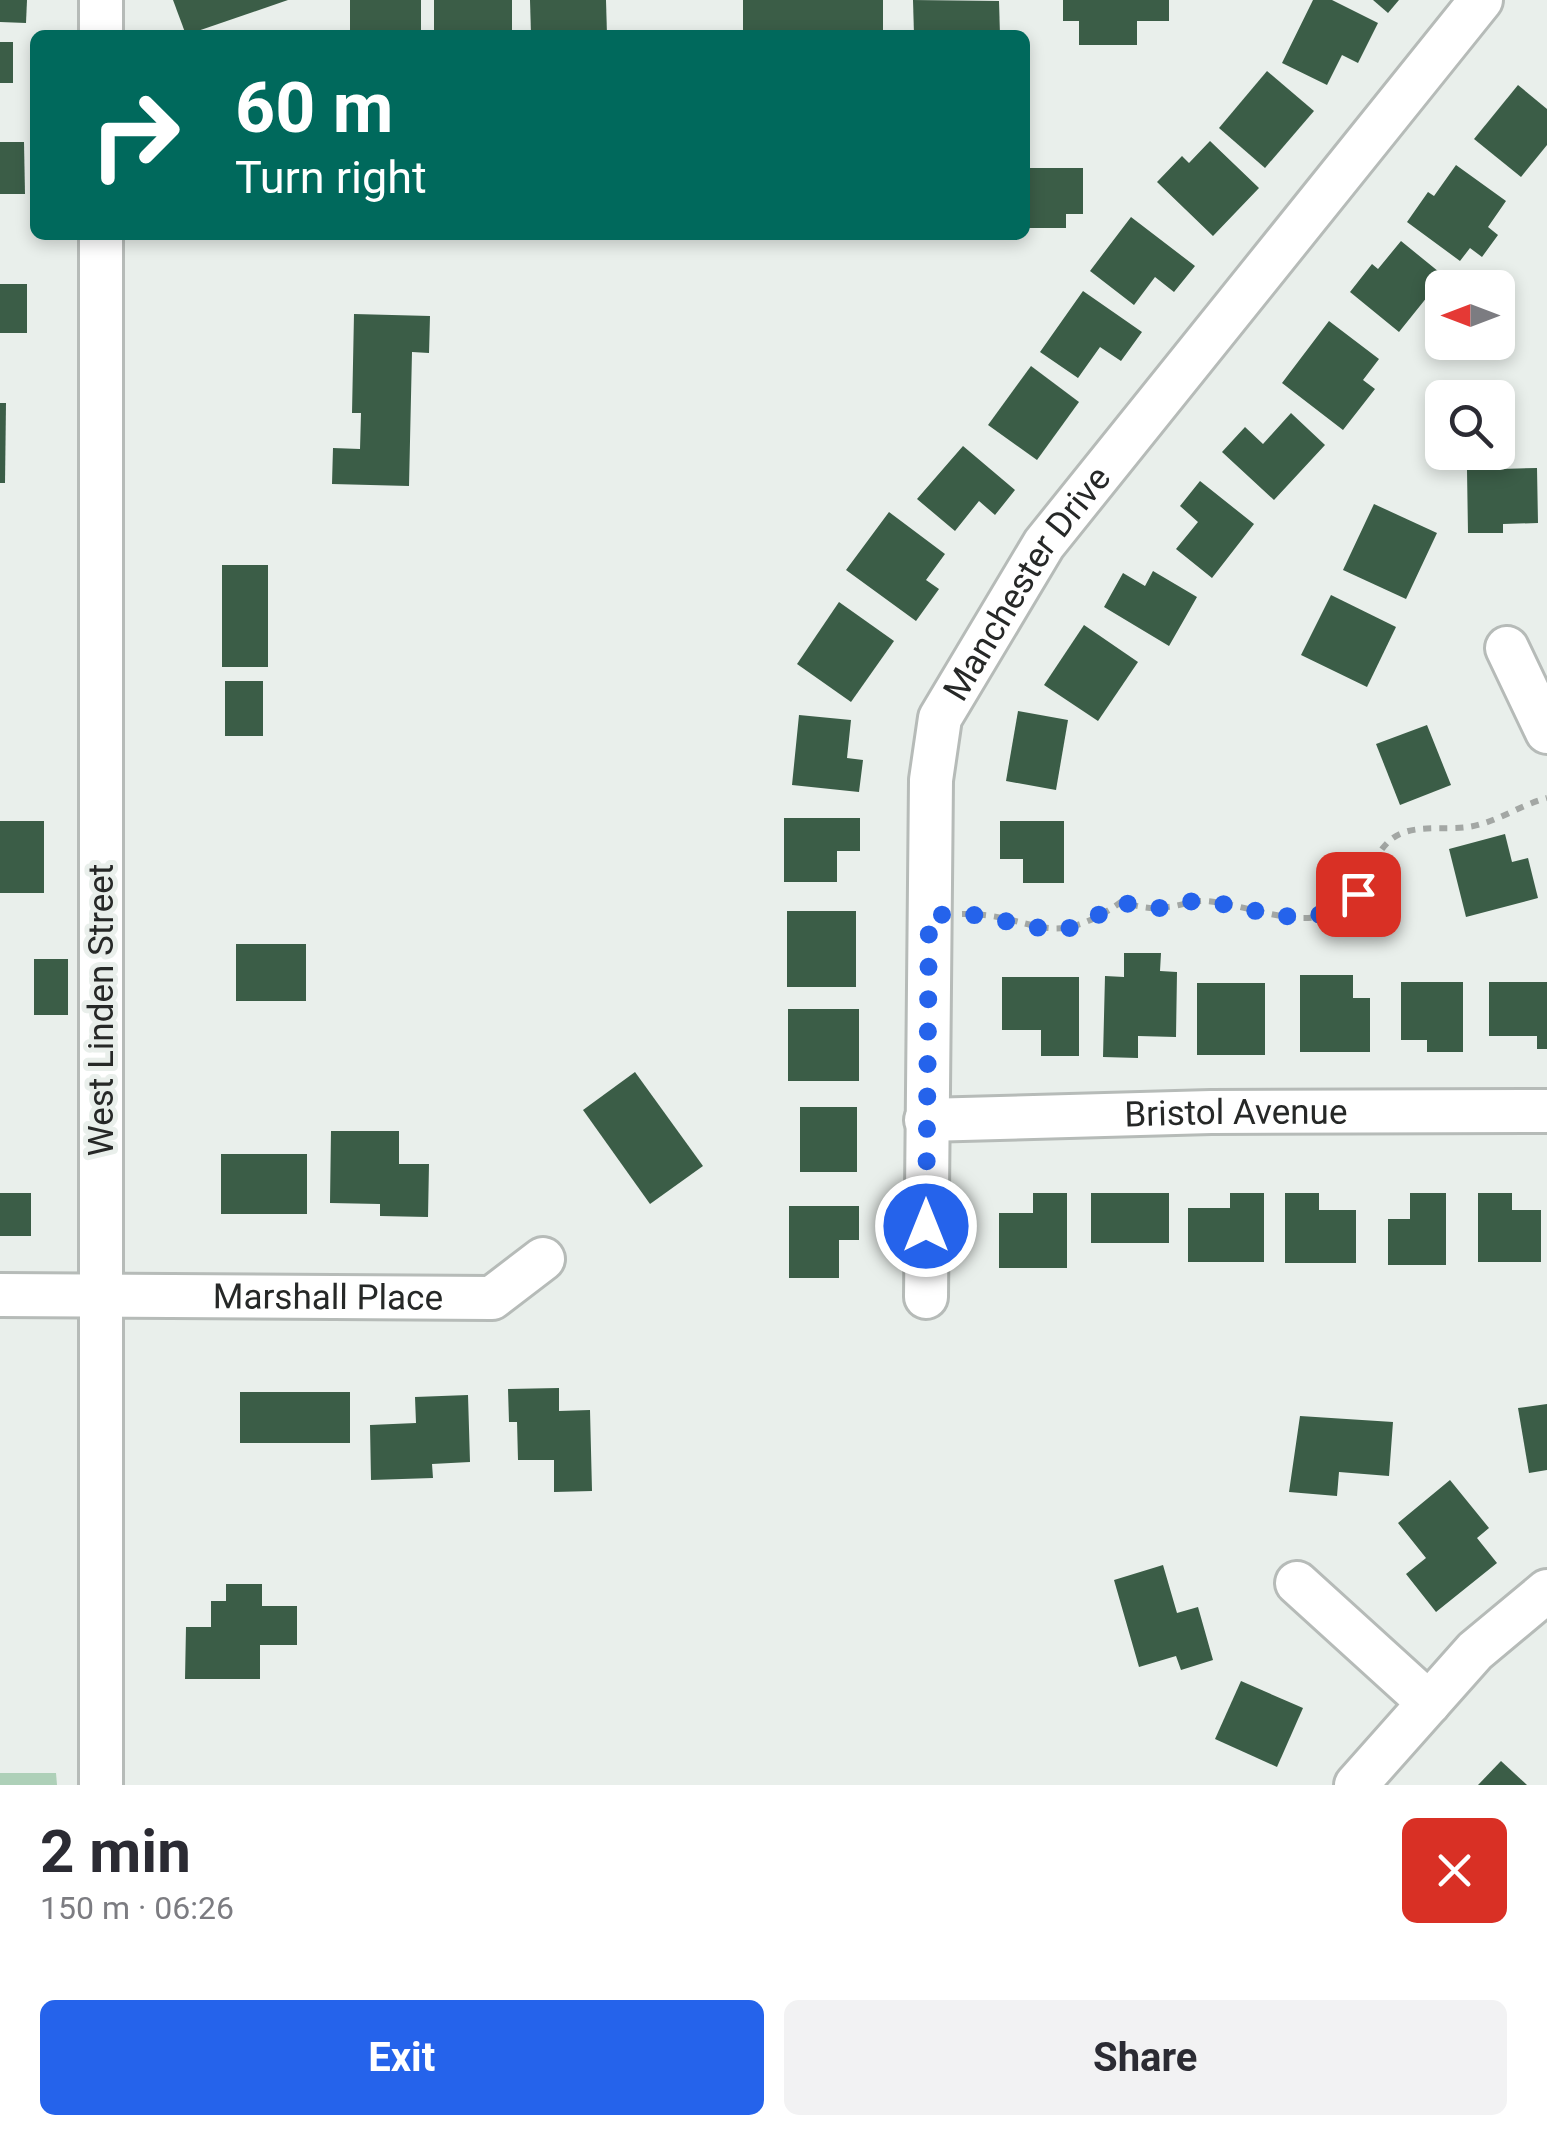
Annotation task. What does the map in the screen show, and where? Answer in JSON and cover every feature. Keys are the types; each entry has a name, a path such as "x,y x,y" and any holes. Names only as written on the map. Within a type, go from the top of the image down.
{"street":[{"path":"102,0 102,30"},
{"name":"Manchester Drive","path":"926,1298 930,780 940,718 1044,544 1481,0"},
{"name":"West Linden Street","path":"101,1785 102,240"},
{"path":"1508,648 1547,732"},
{"name":"Bristol Avenue","path":"926,1120 1211,1112 1547,1111"},
{"name":"Marshall Place","path":"0,1295 492,1298 543,1258"},
{"path":"1298,1582 1429,1703"},
{"path":"1356,1785 1475,1652 1547,1591"}],"path":[{"path":"929,915 969,914 1055,931 1079,926 1121,902 1147,908 1189,901 1215,902 1298,918 1326,916 1358,894 1388,841 1403,832 1469,827 1547,798"}],"green space":[{"path":"0,1773 56,1773 57,1785 0,1785"}],"building":[{"path":"0,0 27,0 26,23 0,22"},
{"path":"173,0 288,0 201,30 184,30"},
{"path":"350,0 421,0 421,30 350,30"},
{"path":"434,0 512,0 512,30 434,30"},
{"path":"530,0 606,0 607,30 531,30"},
{"path":"743,0 883,0 883,30 743,30"},
{"path":"913,0 999,1 1000,30 914,30"},
{"path":"1063,0 1169,0 1169,21 1137,21 1137,45 1079,45 1079,21 1063,21"},
{"path":"1313,0 1332,0 1378,23 1358,63 1342,55 1327,85 1282,63"},
{"path":"1373,0 1399,0 1388,13"},
{"path":"0,42 13,42 13,83 0,83"},
{"path":"1267,71 1314,111 1265,168 1219,128"},
{"path":"1518,85 1547,109 1547,145 1521,177 1474,139"},
{"path":"1210,141 1259,188 1213,236 1157,182 1182,156 1189,163"},
{"path":"0,142 24,142 25,194 0,194"},
{"path":"1456,165 1506,201 1488,227 1498,235 1482,257 1470,248 1460,261 1407,222 1428,192 1434,196"},
{"path":"1030,168 1083,168 1083,214 1066,214 1066,228 1030,228"},
{"path":"1131,217 1195,266 1174,292 1155,277 1134,305 1090,271"},
{"path":"1401,241 1437,270 1425,270 1425,300 1399,332 1350,292 1372,264 1378,269"},
{"path":"0,284 27,284 27,333 0,333"},
{"path":"1083,291 1142,332 1121,361 1100,347 1078,378 1040,352"},
{"path":"354,314 430,316 429,353 412,352 409,486 332,484 333,448 360,449 361,413 352,413"},
{"path":"1329,321 1379,359 1363,380 1375,389 1343,430 1282,383"},
{"path":"1031,366 1079,402 1037,460 988,425"},
{"path":"0,403 6,403 5,483 0,483"},
{"path":"1291,413 1325,445 1274,500 1222,452 1245,427 1263,444"},
{"path":"963,446 1015,490 995,515 979,501 955,531 917,499"},
{"path":"1537,468 1538,523 1503,524 1503,533 1468,533 1467,470"},
{"path":"1200,481 1254,524 1212,578 1176,549 1198,522 1180,506"},
{"path":"1374,504 1437,533 1406,599 1343,570"},
{"path":"889,512 945,554 926,580 939,589 916,621 846,570"},
{"path":"222,565 268,565 268,667 222,667"},
{"path":"1153,571 1197,597 1169,646 1104,607 1123,573 1145,586"},
{"path":"1331,595 1396,627 1367,687 1301,655"},
{"path":"839,602 894,641 851,702 797,664"},
{"path":"1084,625 1138,662 1098,721 1044,685"},
{"path":"225,681 263,681 263,736 225,736"},
{"path":"1018,711 1068,720 1056,790 1006,781"},
{"path":"799,715 851,720 847,758 863,760 859,792 792,785"},
{"path":"1427,725 1451,785 1400,805 1376,744"},
{"path":"784,818 860,818 860,851 837,851 837,882 784,882"},
{"path":"0,821 44,821 44,893 0,893"},
{"path":"1000,821 1064,821 1064,883 1023,883 1023,859 1000,859"},
{"path":"1505,834 1512,862 1528,858 1538,898 1466,917 1449,849"},
{"path":"787,911 856,911 856,987 787,987"},
{"path":"236,944 306,944 306,1001 236,1001"},
{"path":"1124,953 1161,953 1160,971 1177,972 1176,1037 1138,1036 1138,1058 1103,1057 1105,976 1124,977"},
{"path":"34,959 68,959 68,1015 34,1015"},
{"path":"1300,975 1353,975 1353,998 1370,998 1370,1052 1300,1052"},
{"path":"1002,977 1079,977 1079,1056 1041,1056 1041,1030 1002,1030"},
{"path":"1401,982 1463,982 1463,1052 1427,1052 1427,1040 1401,1040"},
{"path":"1489,982 1547,982 1547,1049 1537,1049 1537,1036 1489,1036"},
{"path":"1197,983 1265,983 1265,1055 1197,1055"},
{"path":"788,1009 859,1009 859,1081 788,1081"},
{"path":"635,1072 703,1166 650,1204 583,1110"},
{"path":"800,1107 857,1107 857,1172 800,1172"},
{"path":"331,1131 399,1131 399,1164 429,1164 428,1217 380,1216 380,1204 330,1203"},
{"path":"221,1154 307,1154 307,1214 221,1214"},
{"path":"0,1193 31,1193 31,1236 0,1236"},
{"path":"1033,1193 1067,1193 1067,1268 999,1268 999,1213 1033,1213"},
{"path":"1091,1193 1169,1193 1169,1243 1091,1243"},
{"path":"1230,1193 1264,1193 1264,1262 1188,1262 1188,1208 1230,1208"},
{"path":"1285,1193 1319,1193 1319,1210 1356,1210 1356,1263 1285,1263"},
{"path":"1410,1193 1446,1193 1446,1265 1388,1265 1388,1219 1410,1219"},
{"path":"1478,1193 1512,1193 1512,1210 1541,1210 1541,1262 1478,1262"},
{"path":"789,1206 859,1206 859,1240 839,1240 839,1278 789,1278"},
{"path":"559,1388 559,1411 590,1410 592,1491 554,1492 554,1460 518,1460 517,1422 509,1422 508,1389"},
{"path":"240,1392 350,1392 350,1443 240,1443"},
{"path":"468,1395 470,1462 432,1464 433,1478 371,1480 370,1425 416,1423 415,1397"},
{"path":"1547,1404 1547,1470 1529,1473 1518,1408"},
{"path":"1300,1416 1393,1422 1389,1476 1339,1472 1337,1496 1289,1492"},
{"path":"1450,1480 1489,1528 1477,1538 1497,1563 1436,1612 1406,1574 1426,1558 1398,1523"},
{"path":"1163,1565 1177,1613 1198,1607 1213,1660 1181,1670 1176,1656 1139,1667 1114,1580"},
{"path":"226,1584 262,1584 262,1606 297,1606 297,1645 260,1645 260,1679 185,1679 186,1627 211,1627 211,1601 226,1601"},
{"path":"1241,1681 1303,1708 1277,1767 1215,1739"},
{"path":"1501,1761 1527,1785 1478,1785"}],"route":[{"path":"926,1226 929,915 969,914 1055,931 1102,916 1121,902 1147,908 1189,901 1238,904 1298,918 1326,916 1358,894"}]}
